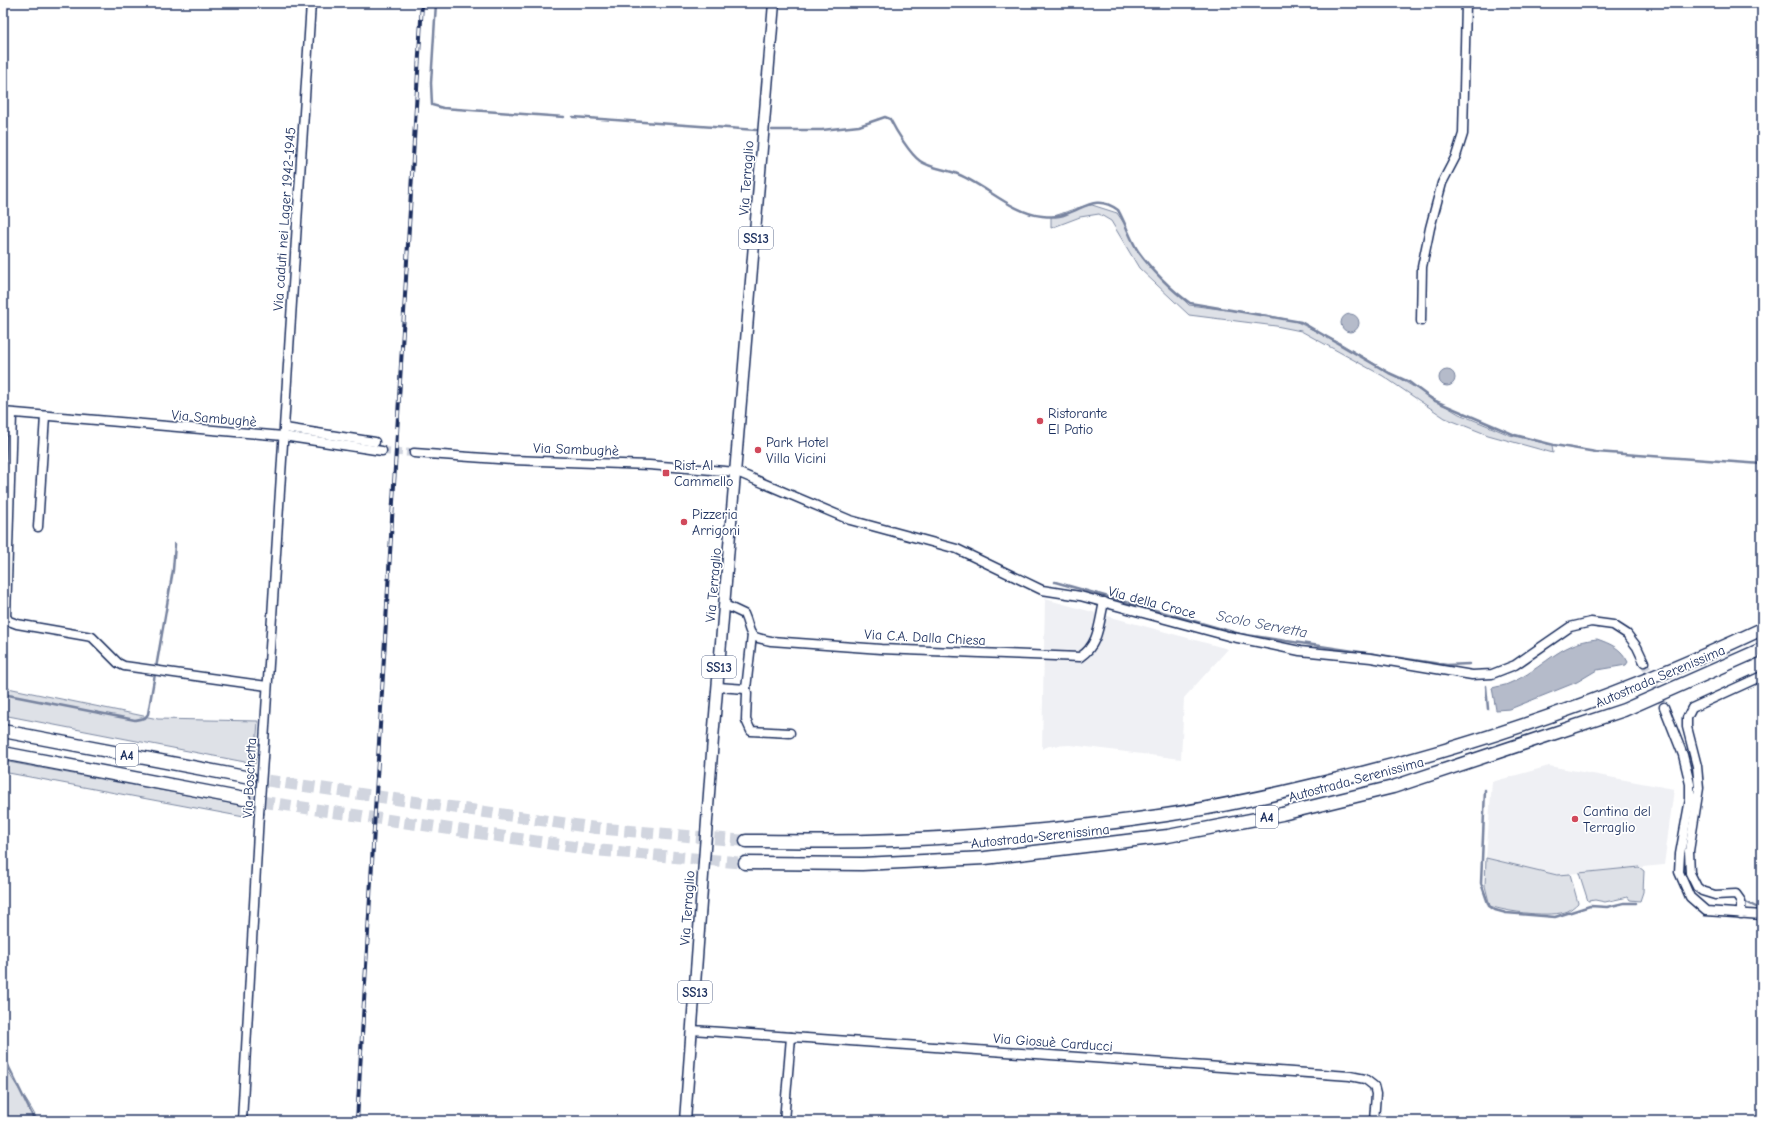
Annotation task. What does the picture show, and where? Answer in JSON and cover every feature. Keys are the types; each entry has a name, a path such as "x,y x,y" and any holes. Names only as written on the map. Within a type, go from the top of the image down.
{"highway":[{"name":"Autostrada Serenissima","path":"746,841 866,841 988,835 1167,815 1280,793 1390,766 1510,730 1621,690 1719,649 1762,629"},
{"name":"Autostrada Serenissima","path":"745,864 862,864 985,858 1168,836 1282,814 1393,787 1624,710 1762,649"},
{"name":"A4","path":"3,731 250,778"},
{"name":"A4","path":"3,753 244,799"}],"main road":[{"name":"Via Terraglio","path":"685,1121 718,687 737,472 774,3"}],"street":[{"name":"Via caduti nei Lager 1942-1945","path":"283,436 285,428 311,3"},
{"path":"1421,321 1422,267 1430,228 1442,183 1456,156 1463,134 1466,3"},
{"name":"Via Sambughè","path":"3,412 12,414 283,436 382,451"},
{"path":"12,414 4,618 18,624 92,637 118,663 124,666 267,686"},
{"path":"38,527 44,416"},
{"path":"285,428 375,442"},
{"name":"Via Boschetta","path":"242,1121 259,814 283,436"},
{"name":"Via Sambughè","path":"414,453 512,460 649,465 737,472"},
{"name":"Via della Croce","path":"737,472 850,520 957,549 1042,590 1080,596 1228,636 1286,648 1370,658 1472,675 1492,674 1515,665 1570,627 1591,622 1613,625 1626,634 1637,647 1644,662"},
{"name":"Via C.A. Dalla Chiesa","path":"752,635 758,639 806,644 1080,657 1089,652 1096,641 1104,602"},
{"path":"725,605 744,614 748,630 752,635 746,689 746,720 751,731 790,733"},
{"path":"1741,914 1741,901 1736,894 1715,895 1702,892 1697,887 1690,873 1689,851 1699,788 1697,766 1687,718 1692,708 1762,676"},
{"path":"718,687 746,689"},
{"path":"1664,707 1683,755 1690,784 1690,799 1680,854 1680,872 1690,897 1706,911 1762,915"},
{"name":"Via Giosuè Carducci","path":"692,1030 1350,1076 1365,1079 1374,1086 1376,1094 1374,1121"},
{"path":"784,1121 791,1036"}],"shaded area":[{"path":"1092,205 1117,213 1126,226 1136,249 1154,271 1189,305 1266,315 1295,321 1340,343 1459,414 1510,435 1552,445 1553,453 1488,435 1445,418 1383,376 1301,331 1276,326 1189,315 1139,268 1111,221 1099,214 1080,217 1051,228 1051,217 1077,208"},
{"path":"1045,599 1228,649 1184,698 1181,759 1071,745 1049,746 1042,749"},
{"path":"3,687 158,719 258,721 255,764 3,715"},
{"path":"3,761 246,806 244,817 3,772"},
{"path":"1549,766 1674,789 1664,865 1557,875 1486,858 1492,782"},
{"path":"1486,858 1557,875 1570,874 1578,903 1568,911 1551,914 1517,912 1490,906 1485,886"},
{"path":"1639,867 1644,871 1643,892 1640,901 1630,900 1628,897 1605,902 1595,900 1588,901 1579,873"},
{"path":"3,1061 30,1106 38,1121 3,1121"}],"water":[{"path":"1350,314 1356,317 1359,323 1356,329 1350,332 1344,329 1341,323 1344,317"},
{"path":"1447,370 1454,375 1455,378 1450,385 1447,386 1440,381 1439,378 1444,371"},
{"path":"1597,639 1619,650 1628,662 1626,665 1597,670 1577,682 1510,709 1496,710 1492,688 1506,685 1522,677 1551,657 1571,646 1583,641"}],"waterway":[{"path":"436,3 431,83 432,105 443,108 564,117"},
{"path":"573,117 756,130"},
{"path":"772,130 822,130 859,126 885,117 890,119 899,136 920,161 966,178 1020,210 1042,216 1054,216 1063,215 1092,204 1104,203 1118,210 1135,247 1155,272 1190,303 1301,322 1389,373 1409,382 1433,400 1515,435 1554,445 1596,452 1762,464"},
{"path":"3,694 135,720 145,718 148,714 173,570 175,544"},
{"name":"Scolo Servetta","path":"1055,582 1240,634 1447,665 1469,664"},
{"name":"Scolo Servetta","path":"1486,686 1488,709"},
{"name":"Scolo Servetta","path":"1485,790 1481,883 1489,906 1495,910 1506,913 1555,917 1590,906 1607,907 1624,903 1636,903"},
{"name":"Scolo Servetta","path":"1746,902 1762,910"},
{"path":"3,1055 35,1121"}],"tunnel":[{"path":"382,451 414,453"},
{"path":"1644,662 1664,707"},
{"path":"250,778 596,828 746,841"},
{"path":"244,799 595,850 745,863"}],"railway":[{"path":"357,1121 422,3"}],"place":[{"name":"Ristorante El Patio","path":"1040,421"},
{"name":"Park Hotel Villa Vicini","path":"758,450"},
{"name":"Rist. Al Cammello","path":"666,473"},
{"name":"Pizzeria Arrigoni","path":"684,522"},
{"name":"Cantina del Terraglio","path":"1575,819"}]}
